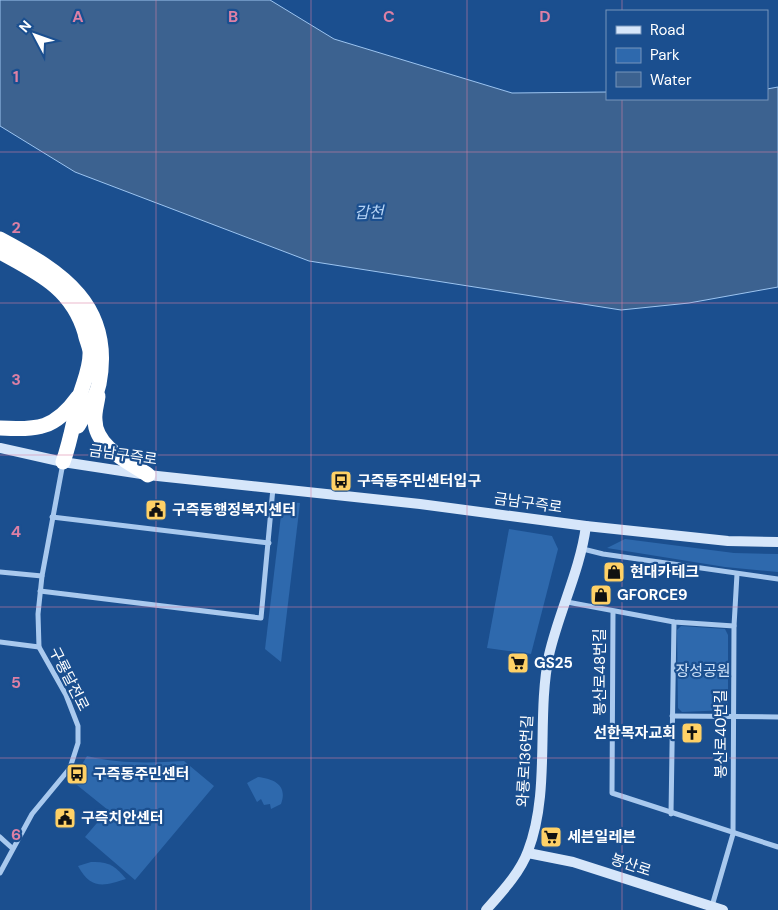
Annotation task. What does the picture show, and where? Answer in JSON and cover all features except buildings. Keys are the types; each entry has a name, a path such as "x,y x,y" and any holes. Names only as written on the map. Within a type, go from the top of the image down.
{"highway":[{"path":"0,239 37,259 68,281 93,314 102,344 94,421 99,436 115,453 148,475"},
{"path":"0,252 41,275 60,289 79,314 90,351 86,379 80,394 72,438 64,462"},
{"path":"72,438 99,386"},
{"path":"0,428 38,427 57,422 80,394"}],"main road":[{"name":"금남구즉로","path":"0,448 64,462 148,475 274,487 586,526 728,541 778,542"},
{"name":"와룡로136번길","path":"486,910 501,893 528,852 537,820 544,688 550,654 583,549 586,526"},
{"name":"봉산로","path":"528,852 573,862 723,910"}],"street":[{"name":"구룡달전로","path":"0,873 32,814 70,768 78,743 78,726 69,703 39,647 42,576 64,462"},
{"path":"40,591 261,618 274,487"},
{"path":"52,517 269,543"},
{"path":"583,549 603,554 778,579"},
{"path":"0,572 42,576"},
{"name":"봉산로40번길","path":"712,906 733,834 734,626 738,574"},
{"path":"567,602 674,622 734,626"},
{"name":"봉산로48번길","path":"613,612 612,793 671,814"},
{"path":"674,622 671,814 778,847"},
{"path":"0,642 39,647"},
{"path":"672,716 778,717"},
{"path":"0,837 12,848"}],"green space":[{"path":"287,502 300,503 281,662 265,649 282,507"},
{"path":"509,529 552,536 558,549 531,654 487,648"},
{"path":"625,539 734,553 778,554 778,572 725,567 607,548"},
{"name":"장성공원","path":"681,626 725,629 728,635 728,710 682,712 678,708 677,630"},
{"path":"87,756 135,762 184,761 214,786 135,880 85,837 108,810 72,781"},
{"path":"258,777 269,779 278,784 283,792 281,804 271,809 270,804 264,805 261,799 257,802 247,783"},
{"path":"91,862 102,862 111,865 126,879 105,884 93,883 83,874 78,866"}],"water":[{"name":"갑천","path":"0,0 270,0 334,39 512,93 606,92 606,100 768,100 768,89 778,87 778,287 689,303 621,310 309,261 75,172 0,126"}],"place":[{"name":"구즉동주민센터입구","path":"341,481"},
{"name":"구즉동행정복지센터","path":"156,510"},
{"name":"현대카테크","path":"614,572"},
{"name":"GFORCE9","path":"601,595"},
{"name":"GS25","path":"518,663"},
{"name":"선한목자교회","path":"692,733"},
{"name":"구즉동주민센터","path":"77,774"},
{"name":"구즉치안센터","path":"65,818"},
{"name":"세븐일레븐","path":"551,837"}]}
